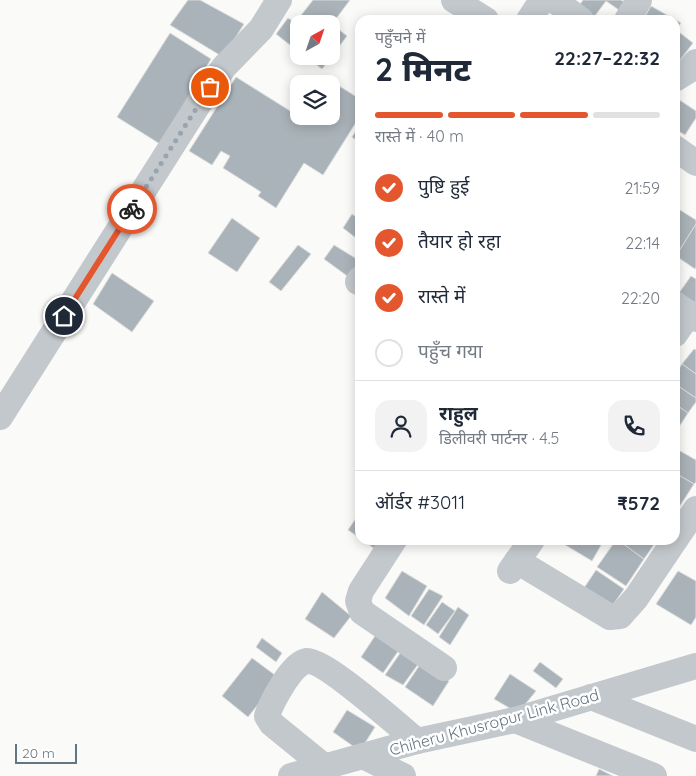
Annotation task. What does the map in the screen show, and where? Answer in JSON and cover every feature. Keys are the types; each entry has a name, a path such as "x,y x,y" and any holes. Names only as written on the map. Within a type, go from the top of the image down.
{"street":[{"path":"0,416 203,97 224,67 261,29 279,0"},
{"path":"454,0 478,15"},
{"path":"532,15 542,0"},
{"path":"554,0 574,15"},
{"path":"630,15 640,0"},
{"path":"680,77 696,62"},
{"path":"680,152 696,163"},
{"path":"680,532 696,508"},
{"path":"391,545 361,590 358,601 362,612 444,668"},
{"path":"520,557 610,617 620,616 636,598 672,545"},
{"path":"325,767 272,724 267,716 271,703 290,675 299,665 306,661 318,663 334,673 417,741"},
{"name":"Chiheru Khusropur Link Road","path":"291,776 417,741 515,720 696,666"},
{"path":"591,697 696,739"},
{"path":"515,720 654,776"},
{"path":"362,756 403,776"}],"building":[{"path":"188,0 200,0 244,24 223,57 170,25"},
{"path":"313,0 350,0 339,15 301,15"},
{"path":"583,0 621,0 624,2 619,10 606,1 596,15 591,15 579,6"},
{"path":"651,6 667,15 646,15"},
{"path":"288,18 290,19 290,45 276,34"},
{"path":"340,30 347,36 340,45"},
{"path":"170,33 211,59 160,144 117,117"},
{"path":"680,33 693,43 680,60"},
{"path":"317,65 325,65 322,69"},
{"path":"236,77 290,111 290,125 340,125 340,86 355,96 355,124 323,175 304,163 276,208 258,196 261,192 223,168 230,156 221,151 212,165 189,151"},
{"path":"680,100 696,111 696,118 685,135 680,132"},
{"path":"680,210 696,220 696,224 680,250"},
{"path":"352,214 355,216 355,237 343,228"},
{"path":"232,218 260,238 237,272 208,253"},
{"path":"696,224 695,269 680,259 680,250"},
{"path":"298,245 311,254 281,291 269,282"},
{"path":"334,245 355,258 355,270 350,278 324,259"},
{"path":"112,273 154,301 132,332 93,304"},
{"path":"691,276 696,279 696,303 680,294"},
{"path":"694,349 696,350 696,374 682,364"},
{"path":"682,364 696,374 696,398 680,387 680,367"},
{"path":"680,387 696,398 696,402 688,413 680,407"},
{"path":"680,407 688,413 680,425"},
{"path":"680,451 696,460 696,482 694,484 680,476"},
{"path":"680,476 694,484 680,506"},
{"path":"355,520 355,535 348,530"},
{"path":"369,545 378,545 375,549"},
{"path":"565,545 601,545 592,561"},
{"path":"612,545 625,545 644,559 626,586 597,567"},
{"path":"625,545 654,545 644,559"},
{"path":"596,570 624,589 608,612 580,594"},
{"path":"402,571 427,586 409,616 385,598"},
{"path":"678,571 696,581 696,617 691,625 656,604"},
{"path":"429,589 443,596 424,625 411,616"},
{"path":"322,592 351,616 334,638 305,619"},
{"path":"442,602 455,611 438,634 426,625"},
{"path":"458,607 469,615 450,645 439,637"},
{"path":"377,633 399,650 383,673 361,657"},
{"path":"262,638 282,653 276,662 256,647"},
{"path":"401,652 419,663 403,685 385,675"},
{"path":"252,658 279,678 248,717 222,696"},
{"path":"540,662 563,679 556,688 533,671"},
{"path":"421,663 449,681 433,706 405,687"},
{"path":"510,674 536,691 518,713 494,699"},
{"path":"347,710 375,727 360,751 333,732"},
{"path":"599,769 613,776 596,776"}],"way so far":[{"path":"132,209 210,87"}],"route":[{"path":"64,316 132,209"}]}
